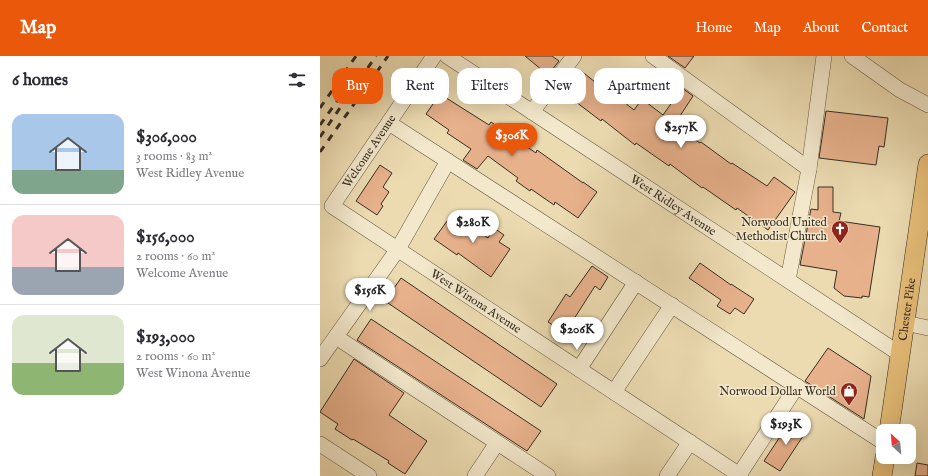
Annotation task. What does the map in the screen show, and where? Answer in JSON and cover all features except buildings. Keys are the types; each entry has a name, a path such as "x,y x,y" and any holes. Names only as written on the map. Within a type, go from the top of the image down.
{"main road":[{"name":"Chester Pike","path":"890,424 904,323 924,216 928,164"},
{"path":"882,476 884,464"}],"street":[{"name":"Welcome Avenue","path":"332,206 434,56"},
{"name":"West Ridley Avenue","path":"447,56 900,354"},
{"path":"532,112 574,56"},
{"path":"654,56 809,169"},
{"path":"788,280 809,169 824,56"},
{"path":"852,56 900,90 928,105"},
{"path":"389,122 876,437"},
{"path":"320,359 398,249 448,161"},
{"name":"West Winona Avenue","path":"332,206 740,475"},
{"path":"578,369 636,282"},
{"path":"614,392 672,305"},
{"path":"904,323 928,328"},
{"path":"336,337 548,476"},
{"path":"740,475 797,386"},
{"path":"667,476 690,442"},
{"path":"474,476 497,443"},
{"path":"320,444 369,476"}],"railway":[{"path":"320,108 356,56"},
{"path":"320,137 376,56"},
{"path":"320,152 388,56"},
{"path":"320,125 335,104"}],"place":[{"name":"Norwood United Methodist Church","path":"840,244"},
{"name":"Norwood Dollar World","path":"849,406"}]}
